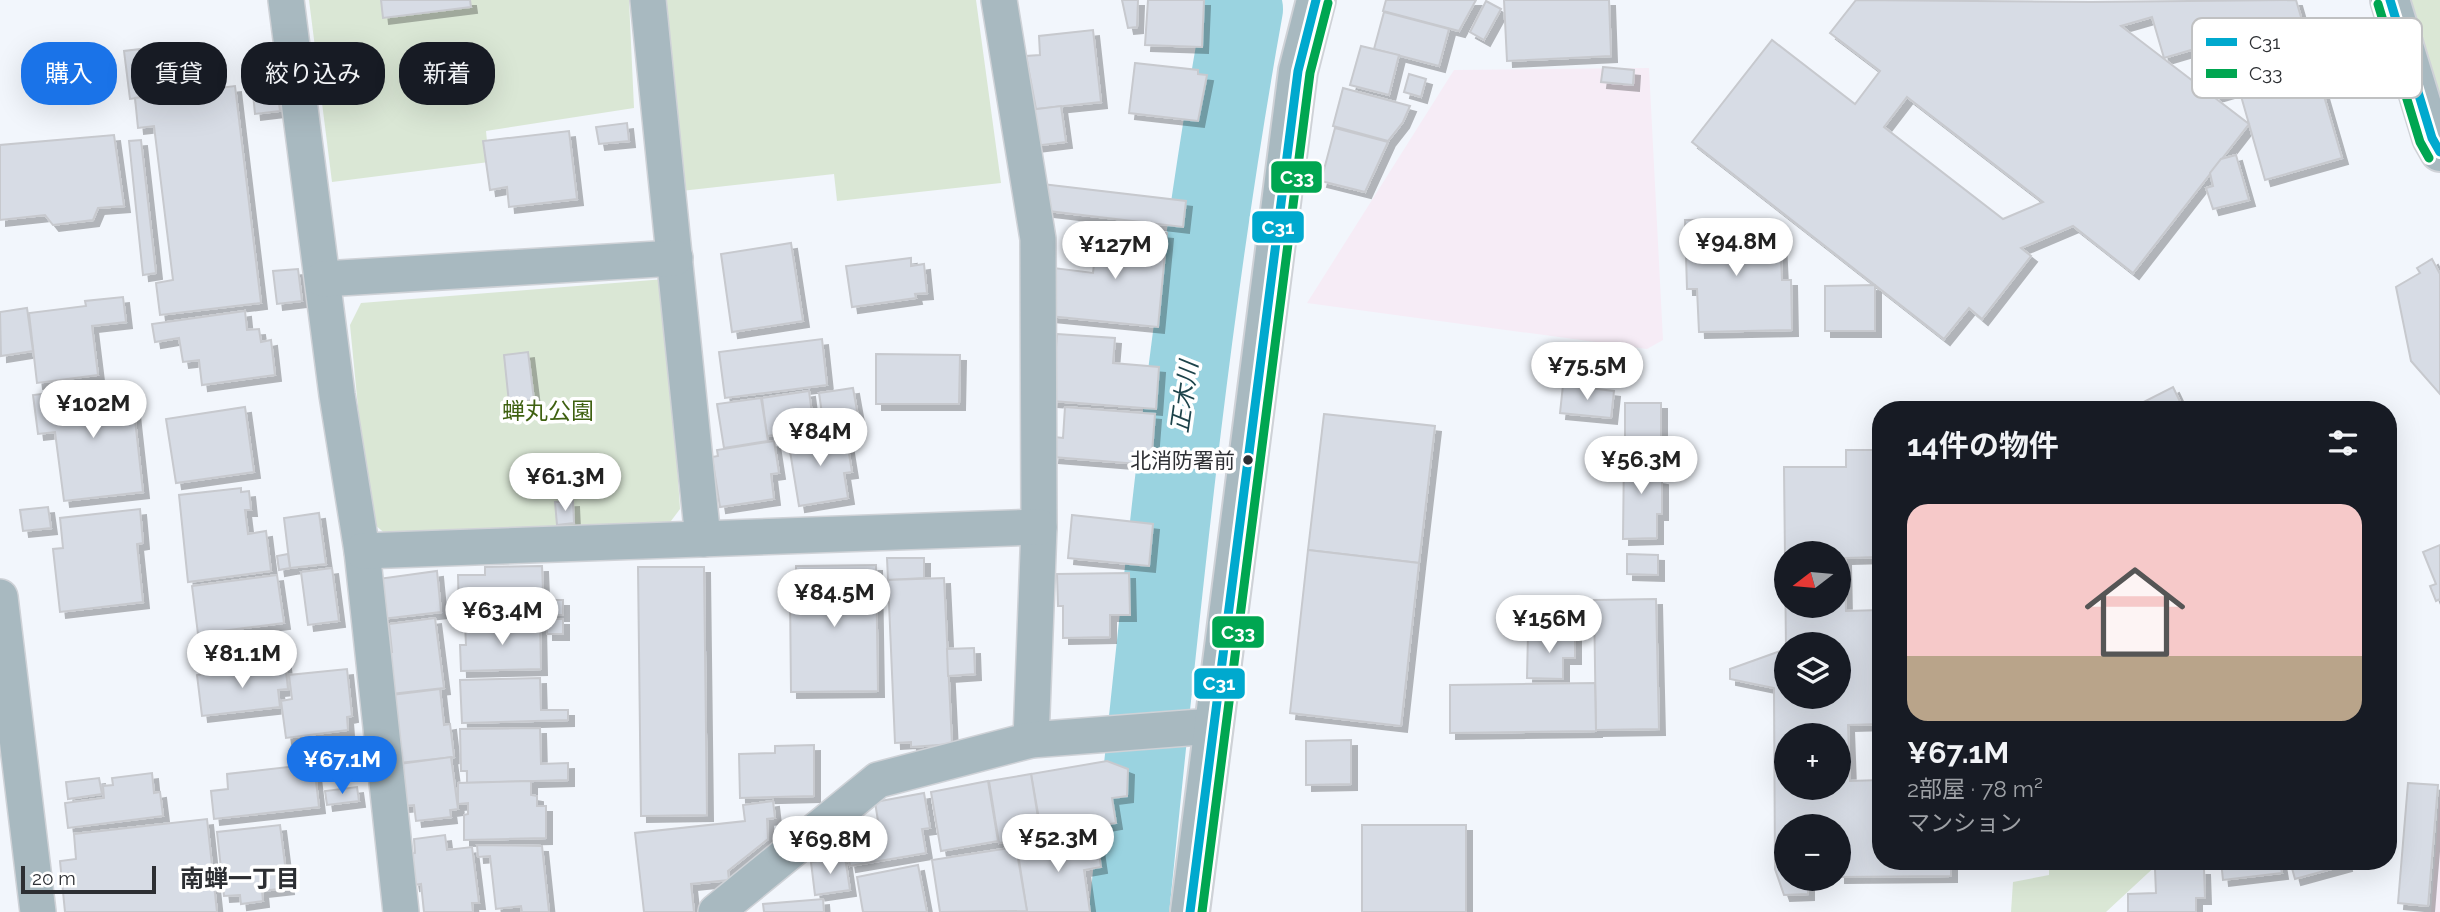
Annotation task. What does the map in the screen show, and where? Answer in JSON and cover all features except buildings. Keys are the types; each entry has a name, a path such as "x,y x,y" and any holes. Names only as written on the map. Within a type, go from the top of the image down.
{"street":[{"path":"286,0 362,551 401,912"},
{"path":"648,0 704,539"},
{"path":"999,0 1038,239 1039,527 1031,740"},
{"path":"1190,912 1297,71 1316,0"},
{"path":"2390,0 2395,18"},
{"path":"2420,98 2432,138 2440,152"},
{"path":"323,279 676,258"},
{"path":"362,551 1039,527"},
{"path":"0,597 38,912"},
{"path":"716,912 878,780 1031,740 1213,726"}],"shaded area":[{"path":"1649,68 1663,340 1647,349 1307,303 1454,70"},
{"path":"2440,793 2440,912 2431,912"}],"green space":[{"path":"309,0 629,0 634,108 486,131 489,162 332,182 322,105 385,105 385,42 314,42"},
{"path":"663,0 976,0 1001,183 837,201 834,174 681,191"},
{"path":"2406,0 2440,0 2440,109 2422,51 2422,18 2412,18"},
{"name":"蝉丸公園","path":"665,279 680,509 665,529 387,535 369,520 350,325 361,303"},
{"path":"2049,870 2151,870 2106,912 2011,912 2013,882 2049,875"}],"waterway":[{"name":"正木川","path":"1129,912 1164,572 1191,346 1243,9"}],"transit line":[{"name":"C31","path":"1190,912 1298,71 1316,0"},
{"name":"C31","path":"2390,0 2395,18"},
{"name":"C33","path":"1202,912 1310,73 1328,3"},
{"name":"C33","path":"2378,4 2382,18"},
{"name":"C33","path":"2407,98 2420,142 2429,158"},
{"name":"C31","path":"2420,98 2432,138 2440,152"}],"place":[{"name":"北消防署前","path":"1248,460"}],"district":[{"name":"南蝉一丁目","path":"240,878"}]}
